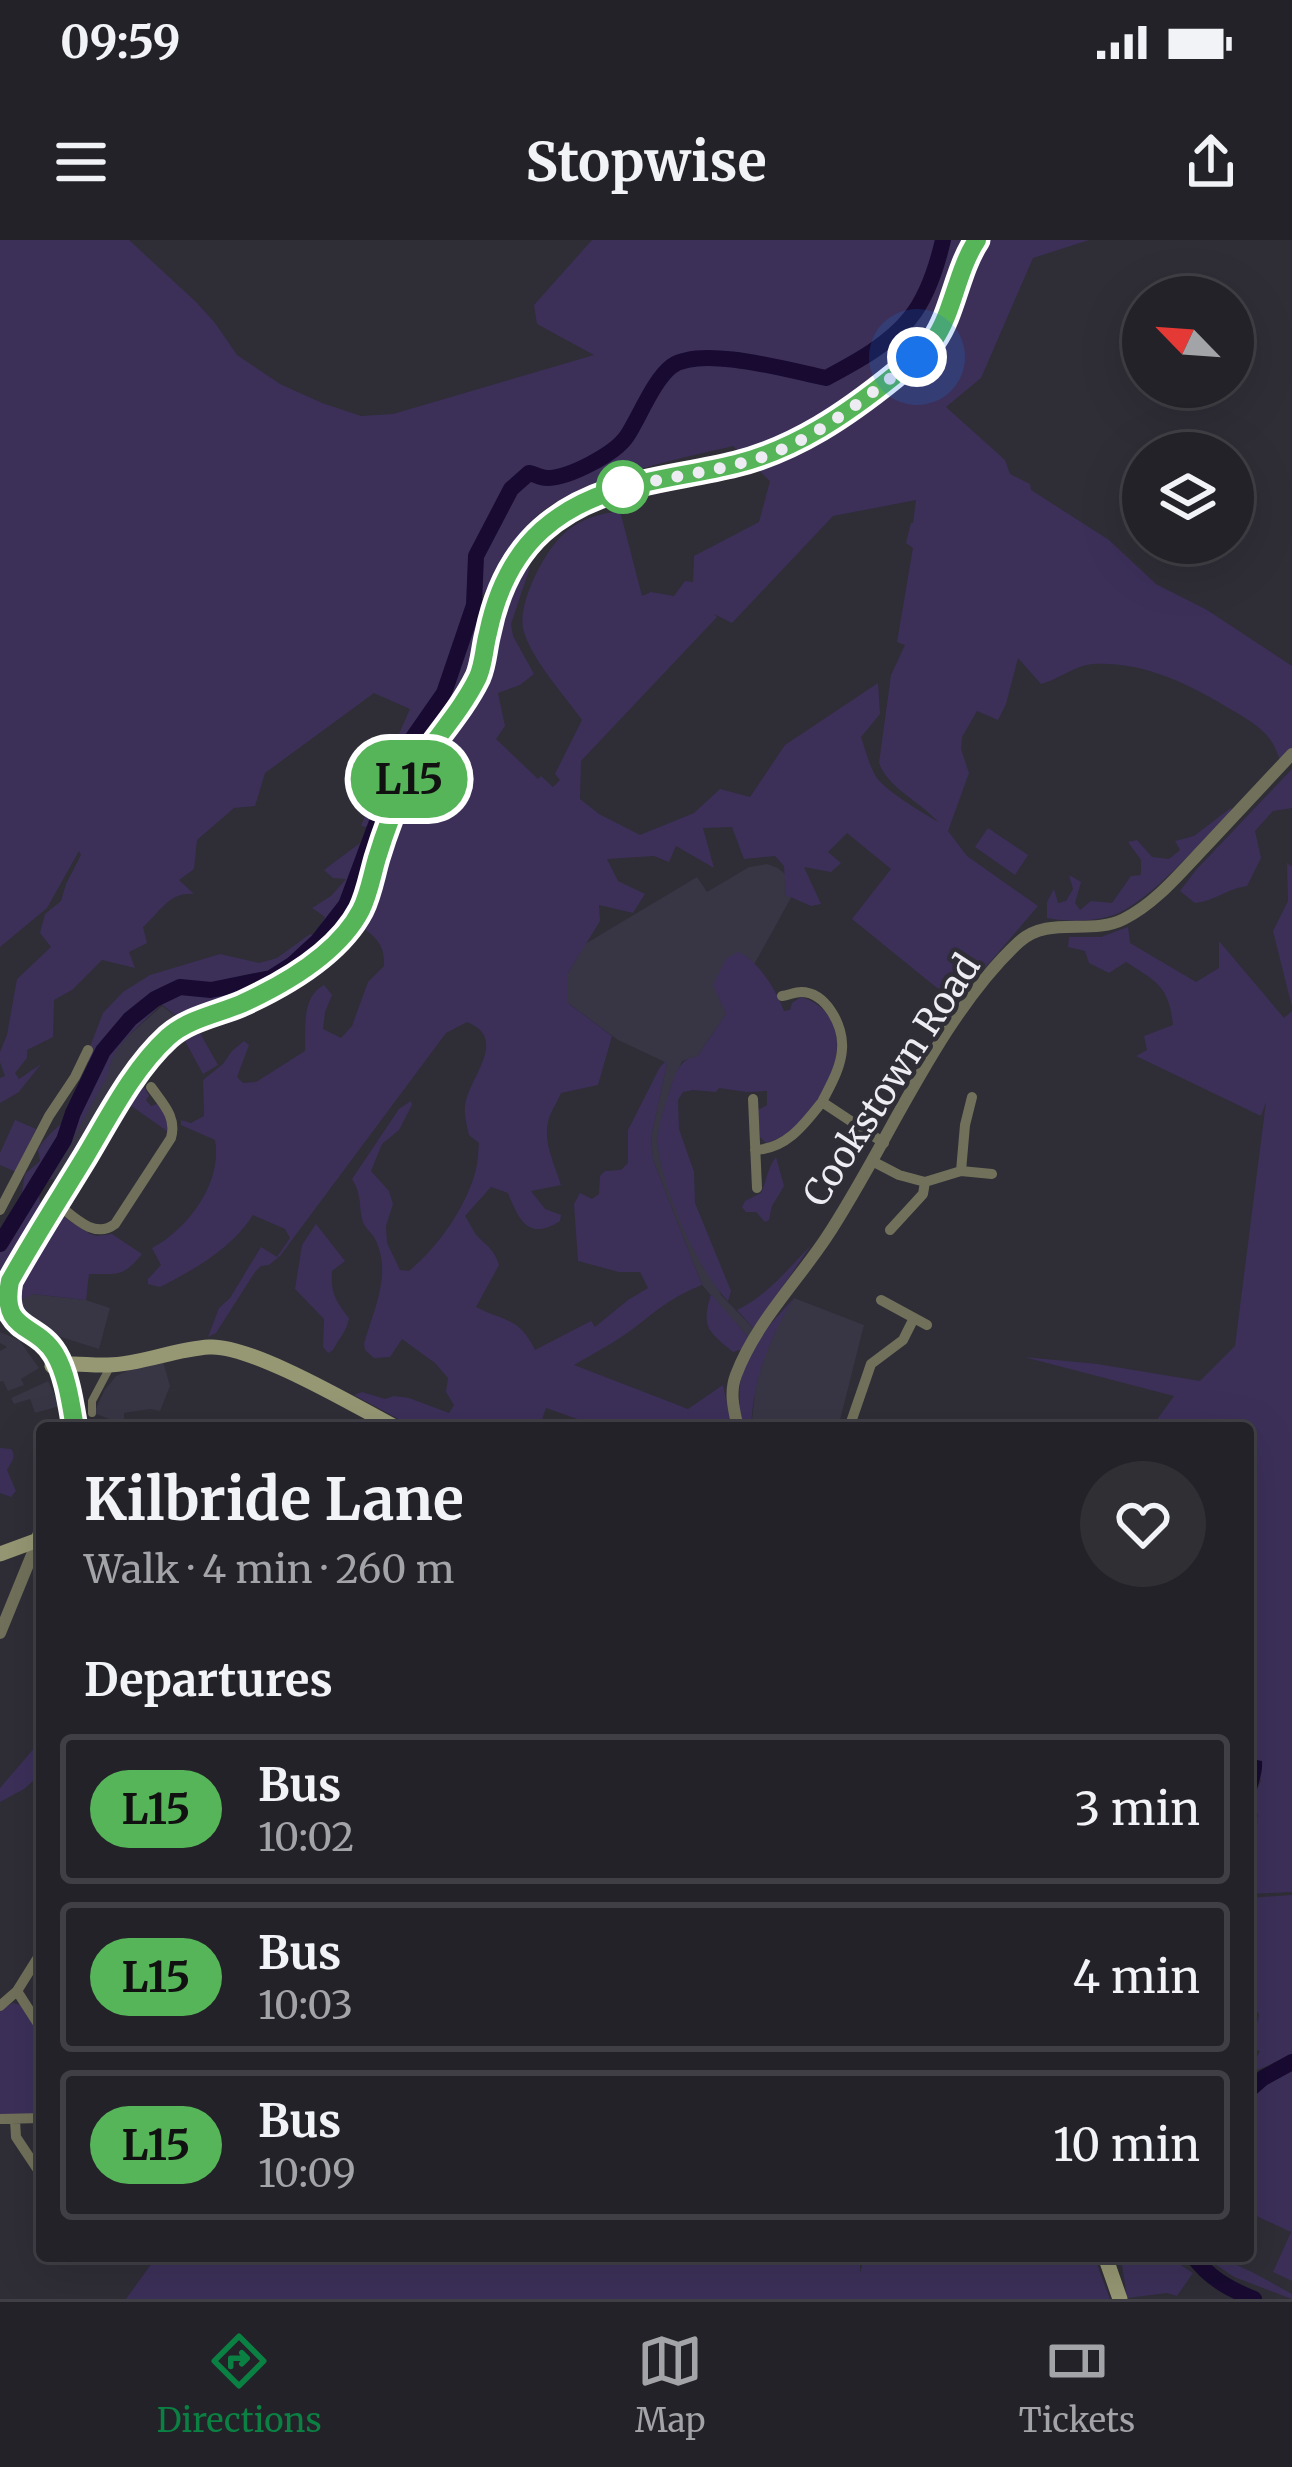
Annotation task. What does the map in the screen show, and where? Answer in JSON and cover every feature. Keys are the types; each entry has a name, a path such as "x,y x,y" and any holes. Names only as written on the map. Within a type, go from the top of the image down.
{"main road":[{"path":"73,1422 56,1365 3,1307 56,1203 124,1093 168,1037 289,978 350,928 363,907 400,796 478,675 505,580 529,543 590,498 652,479 767,455 854,408 934,340 976,240"},
{"path":"56,1365 110,1365 213,1346 231,1349 302,1378 385,1422"},
{"path":"0,1554 36,1538"},
{"path":"1107,2262 1120,2299"}],"street":[{"name":"Cookstown Road","path":"737,1422 731,1394 746,1354 874,1162 966,1004 1022,939 1042,928 1122,921 1163,891 1292,754"},
{"path":"755,1150 772,1149 801,1129 822,1102 843,1046 836,1020 820,998 803,992 782,996"},
{"path":"0,1210 88,1050"},
{"path":"56,1203 97,1231 115,1224 174,1129 174,1120 151,1088"},
{"path":"961,1171 972,1097"},
{"path":"753,1099 757,1188"},
{"path":"822,1102 884,1143"},
{"path":"874,1162 925,1183 961,1171 992,1174"},
{"path":"890,1230 923,1194 925,1183"},
{"path":"892,1205 903,1218"},
{"path":"881,1300 927,1324"},
{"path":"851,1422 871,1364 903,1340 914,1318"},
{"path":"92,1413 92,1401 110,1365"},
{"path":"0,1633 36,1548"},
{"path":"0,2006 17,1991 36,1961"},
{"path":"17,1991 36,2021"},
{"path":"0,2119 36,2118"},
{"path":"15,2120 16,2137 36,2167"}],"shaded area":[{"path":"0,240 129,240 196,302 237,355 280,384 361,416 393,414 594,355 537,324 534,305 592,240 1089,240 1033,258 981,378 946,407 1005,460 1010,474 1109,540 1122,552 1122,564 1135,564 1156,584 1207,610 1292,666 1292,751 1281,763 1257,726 1165,676 1130,666 1092,664 1041,684 1018,658 998,720 977,711 962,737 969,773 948,831 967,856 1038,906 962,995 937,988 852,919 891,869 847,833 828,852 841,863 831,872 804,867 821,904 811,906 786,895 784,866 775,856 744,859 732,827 703,828 714,868 676,846 669,862 654,856 607,859 618,881 645,894 633,913 599,905 600,921 568,973 568,1003 612,1036 598,1085 561,1093 549,1118 548,1146 561,1185 531,1191 545,1209 561,1215 560,1221 540,1229 526,1225 508,1193 491,1187 465,1216 499,1265 476,1307 517,1326 535,1350 591,1321 595,1327 648,1288 640,1272 619,1272 578,1261 574,1204 580,1193 592,1199 599,1194 605,1171 621,1170 628,1163 628,1130 665,1062 651,1138 653,1160 702,1285 574,1365 688,1409 723,1385 731,1422 586,1422 546,1408 541,1422 404,1422 354,1395 409,1398 449,1413 454,1405 446,1392 448,1378 402,1339 390,1357 374,1358 365,1350 382,1267 352,1179 399,1109 411,1101 399,1130 382,1144 371,1171 389,1191 393,1204 387,1243 400,1270 409,1271 449,1227 476,1170 479,1143 469,1135 465,1106 486,1049 479,1029 467,1022 446,1033 280,1256 255,1272 216,1333 208,1337 219,1308 261,1247 277,1257 290,1238 285,1229 253,1215 234,1238 199,1265 160,1287 148,1284 148,1279 161,1265 152,1248 190,1217 214,1172 215,1140 181,1125 181,1120 191,1123 204,1116 203,1080 244,1041 249,1045 237,1077 243,1083 256,1082 305,1051 308,1005 324,985 332,995 323,1029 341,1038 352,1026 368,982 384,966 379,943 360,926 369,910 386,844 410,787 453,724 516,573 530,567 511,624 534,674 498,693 505,726 496,739 553,787 560,780 555,774 582,720 542,666 524,632 524,608 542,563 573,527 620,511 642,596 651,592 674,596 685,581 693,582 694,556 759,522 770,481 733,446 614,477 582,489 532,520 478,602 483,618 469,677 407,760 391,752 410,709 374,693 265,773 255,806 234,808 197,840 194,869 179,880 194,894 171,900 143,927 147,943 129,952 135,968 102,960 72,990 54,1000 53,1037 27,1050 27,1058 15,1073 19,1079 41,1064 19,1092 0,1103 0,1078 5,1076 0,1052 17,979 51,947 40,933 45,914 61,901 79,851 47,908 0,947","holes":["916,500 906,543 913,548 897,642 905,645 891,675 879,763 890,780 938,822 886,787 871,766 861,737 880,714 878,683 785,745 750,797 720,789 694,813 640,835 580,799 581,761 717,617 714,614 732,623 833,516"]},
{"path":"386,764 400,775 377,828 361,826"},
{"path":"1292,769 1292,808 1273,811 1255,831 1261,858 1247,886 1195,903 1180,891 1196,870"},
{"path":"1232,807 1174,870 1128,908 1089,920 1047,918 1047,902 1054,889 1058,903 1066,901 1073,889 1069,875 1081,882 1075,903 1080,910 1091,901 1112,903 1131,876 1141,875 1141,860 1128,842 1137,840 1152,857 1169,859 1180,850 1175,841 1194,836"},
{"path":"988,828 1028,855 1015,875 975,847"},
{"path":"360,843 356,872 364,876 347,921 333,934 322,923 325,917 312,908 346,879 333,878 324,870"},
{"path":"1287,863 1292,867 1292,1007 1273,931 1288,901"},
{"path":"767,864 798,885 729,1010 697,1057 682,1061 658,1133 667,1179 721,1295 754,1329 748,1337 702,1285 653,1160 651,1138 667,1063 618,1040 568,1003 568,973 585,944 697,877 707,892 749,867"},
{"path":"1128,927 1130,943 1196,982 1219,968 1219,941 1284,1018 1292,1011 1292,1892 1254,1894 1255,1798 1261,1781 1254,1762 1254,1422 1155,1422 1174,1396 1024,1357 1200,1381 1235,1346 1266,1102 1261,1116 1136,1056 1147,1050 1144,1036 1173,1025 1171,1012 1165,993 1126,962 1109,973 1089,963 1085,951 1068,947 1069,937 1101,937"},
{"path":"310,934 318,938 318,945 272,980 182,1020 161,1004 128,1036 50,1180 37,1183 40,1203 50,1199 0,1280 0,1237 20,1203 25,1174 40,1161 38,1150 87,1096 78,1089 91,1066 86,1057 103,1013 123,992 150,975 220,954 259,963 277,958"},
{"path":"738,952 766,977 784,1011 801,997 823,1009 834,1028 837,1050 832,1074 805,1118 766,1143 760,1137 758,1110 767,1105 767,1091 693,1090 683,1092 678,1100 679,1129 694,1172 695,1203 731,1291 728,1301 683,1228 666,1184 658,1139 679,1068 697,1057 726,1014 713,985 726,959"},
{"path":"162,1006 181,1020 61,1184 48,1177 111,1051"},
{"path":"200,1033 218,1065 203,1074 185,1041"},
{"path":"141,1081 149,1096 146,1100 151,1106 157,1104 167,1118 167,1131 127,1103"},
{"path":"15,1120 36,1129 16,1172 0,1165 0,1153"},
{"path":"776,1157 784,1186 765,1222 742,1207 761,1193"},
{"path":"59,1214 90,1234 112,1234 142,1254 120,1273 89,1274 86,1300 33,1294 15,1303 12,1291"},
{"path":"316,1224 345,1261 332,1271 332,1285 349,1318 328,1353 323,1347 324,1319 295,1289 302,1245"},
{"path":"811,1245 754,1329 737,1310 768,1290"},
{"path":"32,1294 86,1300 110,1308 99,1349 32,1328 34,1323 18,1312 15,1303"},
{"path":"711,1294 748,1337 742,1349 733,1352 709,1328"},
{"path":"794,1298 864,1325 840,1422 752,1422 756,1385 780,1320"},
{"path":"794,1298 764,1360 752,1422 742,1422 743,1371 767,1328"},
{"path":"0,1332 19,1340 39,1368 21,1379 24,1385 8,1391 0,1382 0,1351 7,1347 0,1343"},
{"path":"163,1361 170,1386 160,1411 124,1413 124,1422 94,1413 116,1376"},
{"path":"48,1381 60,1406 35,1413 30,1399 14,1404 11,1398"},
{"path":"0,1448 11,1449 13,1455 7,1470 16,1491 11,1497 0,1493"},
{"path":"36,1746 36,1778 0,1802 0,1788"},
{"path":"1254,1759 1262,1761 1255,1802 1254,1827"},
{"path":"1292,1895 1292,2055 1254,2071 1260,2051 1254,2050 1259,2014 1254,2008 1254,1898"},
{"path":"13,2003 21,2005 36,2029 36,2113 0,2114 0,2010"},
{"path":"1292,2064 1292,2281 1273,2272 1291,2232 1254,2215 1254,2081 1267,2071"},
{"path":"153,2262 860,2262 860,2273 863,2262 1096,2262 1110,2299 126,2299"},
{"path":"1176,2262 1193,2273 1177,2296 1127,2298 1122,2265"},
{"path":"1212,2262 1249,2270 1292,2294 1292,2299 1234,2277"}],"waterway":[{"path":"0,1244 64,1140 103,1051 130,1019 180,987 211,990 271,978 318,941 346,905 403,752 444,693 474,605 476,556 511,489 529,473 556,477 613,450 627,436 665,372 686,360 725,359 826,378 848,366 910,318 931,281 943,240"},
{"path":"1254,2086 1292,2062"},
{"path":"1198,2262 1220,2282 1254,2299"}],"bus line":[{"name":"L15","path":"74,1422 60,1364 51,1347 21,1328 8,1313 10,1281 124,1093 168,1037 289,978 350,928 363,907 400,796 478,675 505,580 529,543 590,498 652,479 767,455 854,408 934,340 961,268 977,240"}],"route":[{"path":"623,487 608,491 767,455 854,408 917,357"}]}
